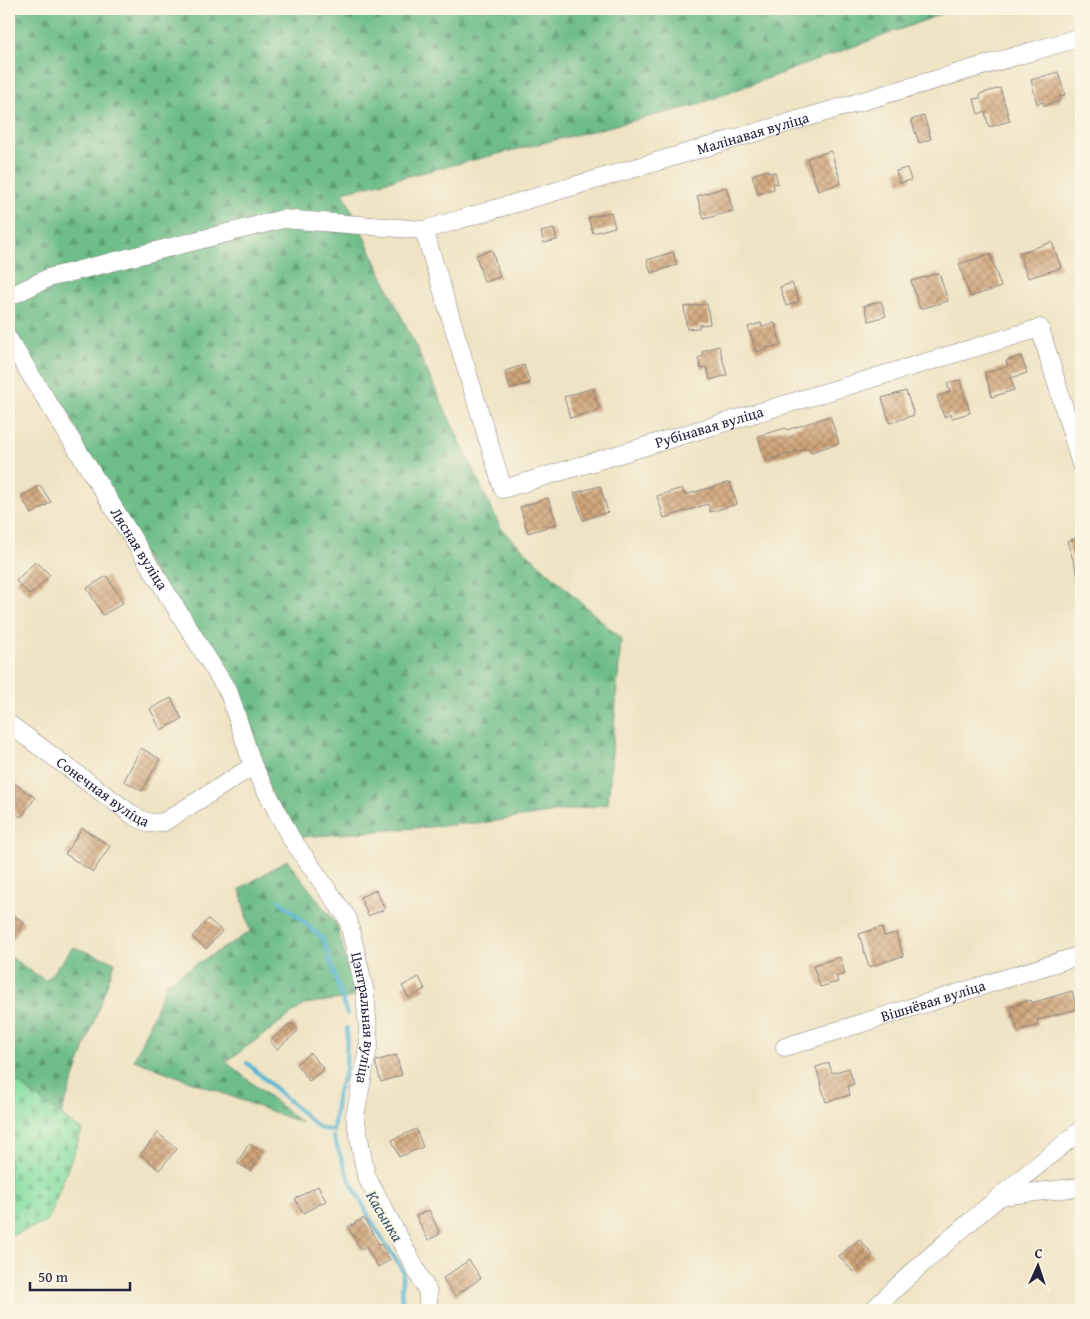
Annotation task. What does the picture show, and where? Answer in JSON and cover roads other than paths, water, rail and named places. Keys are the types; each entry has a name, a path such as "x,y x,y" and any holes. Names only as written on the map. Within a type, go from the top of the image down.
{"street":[{"name":"Малінавая вуліца","path":"424,230 1081,38"},
{"path":"9,297 48,278 283,219 424,230"},
{"name":"Рубінавая вуліца","path":"424,230 502,489 1040,328 1081,464"},
{"name":"Лясная вуліца","path":"9,340 229,694 253,766"},
{"name":"Сонечная вуліца","path":"9,724 134,816 149,823 164,822 253,766"},
{"name":"Цэнтральная вуліца","path":"253,766 291,838 348,919 365,992 369,1042 355,1116 366,1176 428,1292 428,1310"},
{"name":"Вішнёвая вуліца","path":"786,1047 1081,954"},
{"path":"873,1310 910,1274 1081,1130"},
{"path":"1001,1196 1081,1187"}],"waterway":[{"path":"280,901 323,939 347,1014"},
{"name":"Касынка","path":"247,1063 319,1128 333,1131 338,1091 346,1070 347,1028"},
{"name":"Касынка","path":"333,1136 350,1181 376,1229 403,1271 401,1310"}]}
